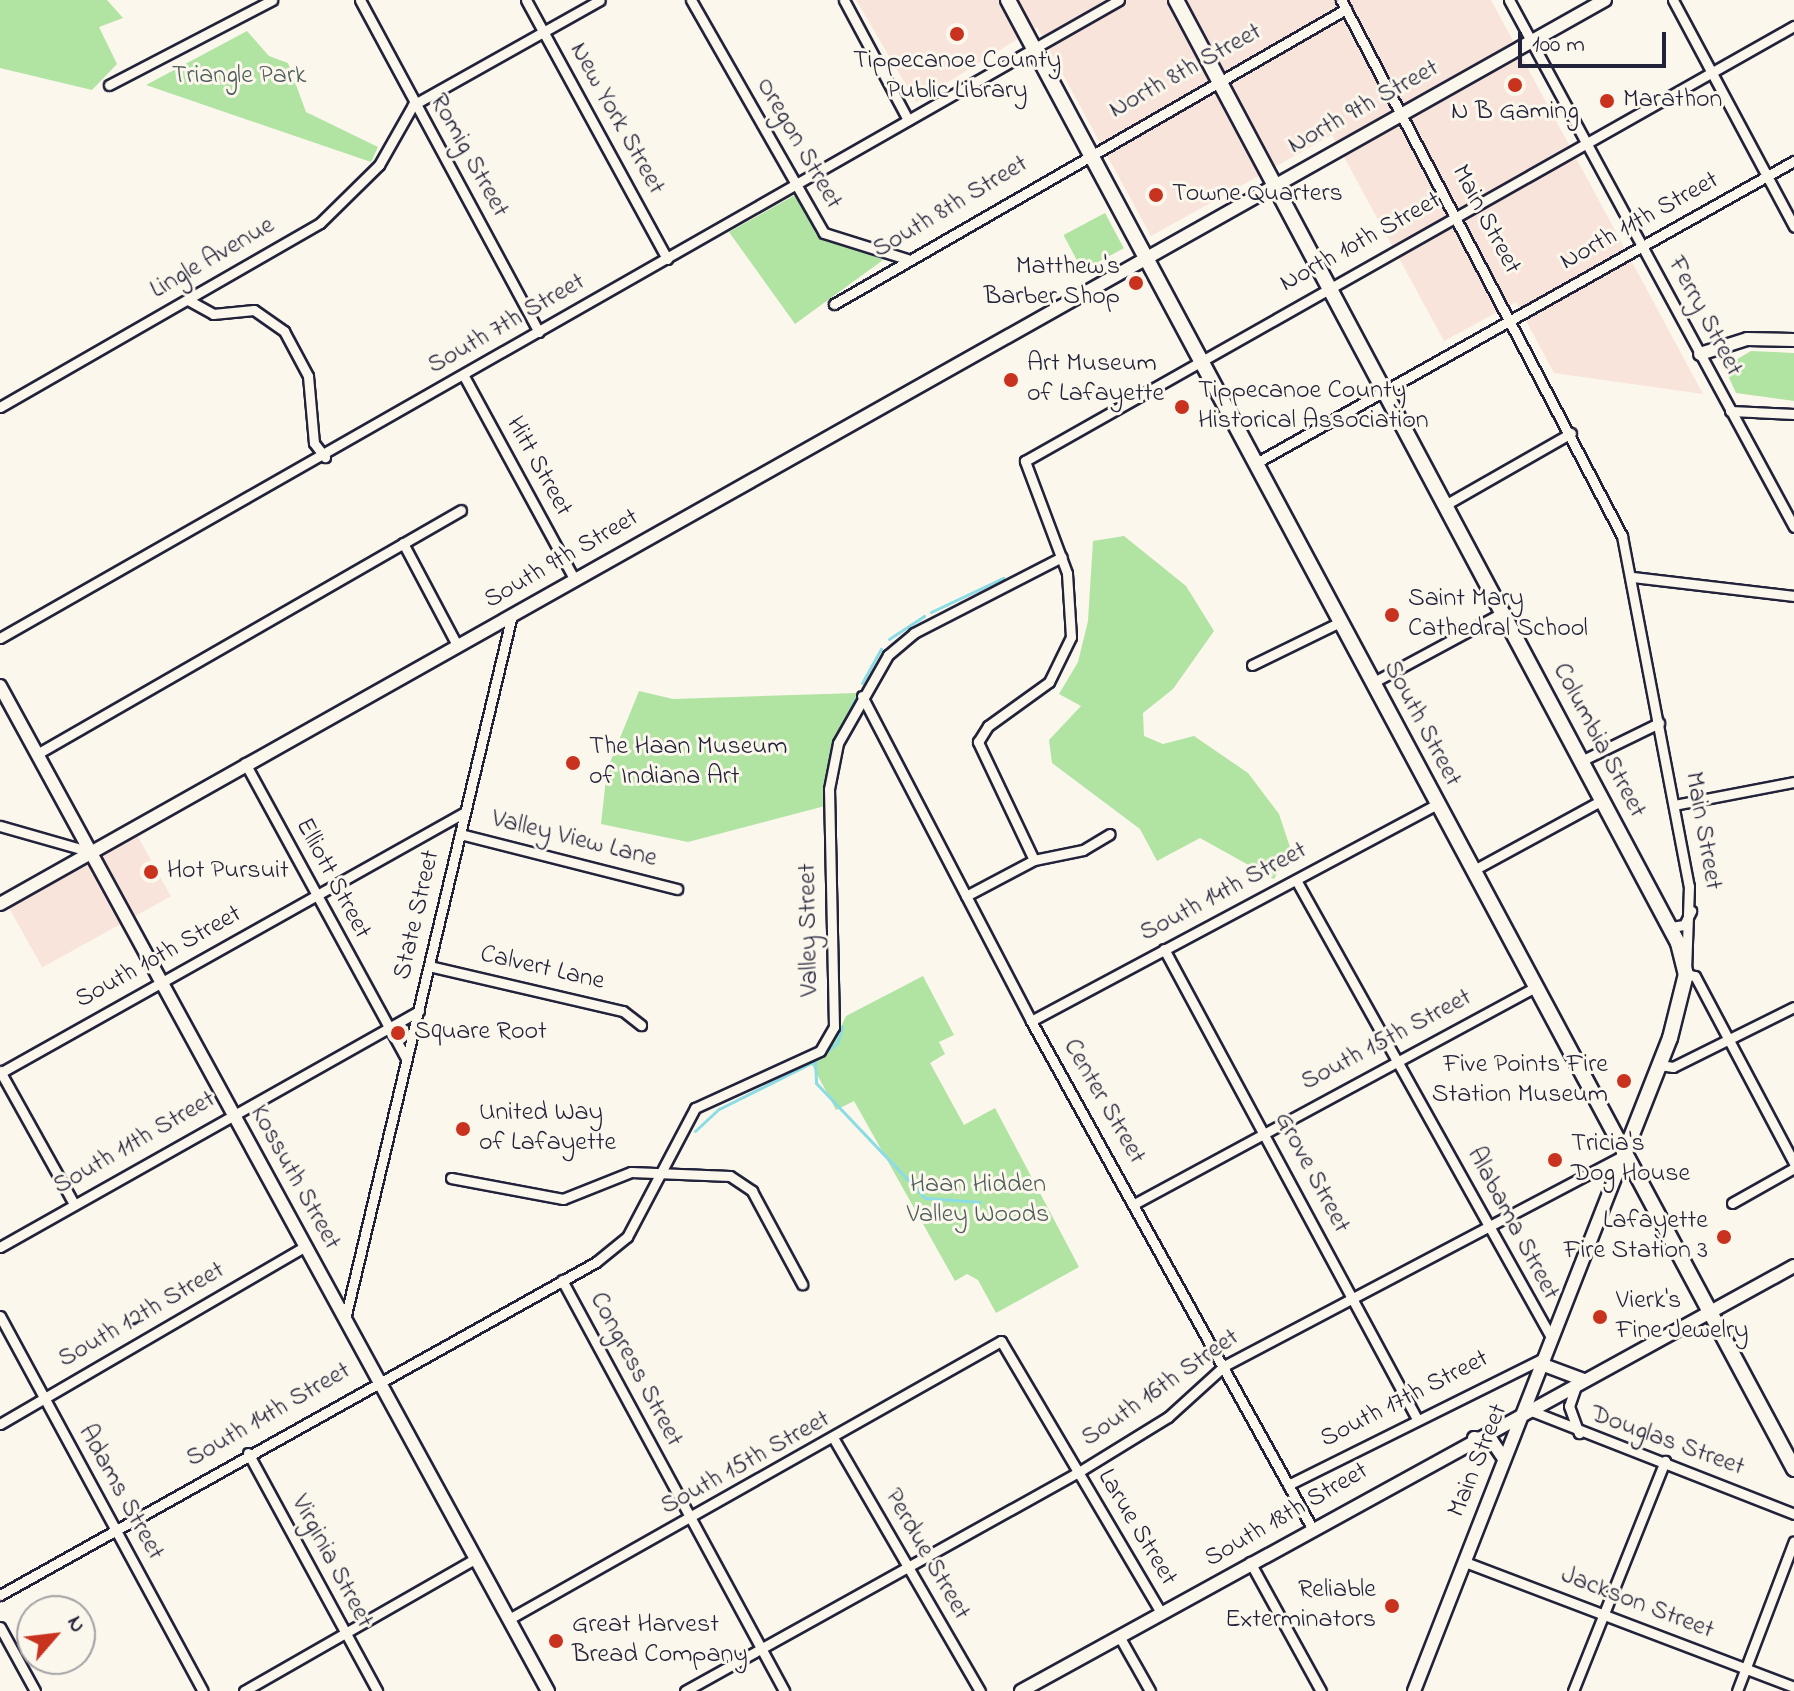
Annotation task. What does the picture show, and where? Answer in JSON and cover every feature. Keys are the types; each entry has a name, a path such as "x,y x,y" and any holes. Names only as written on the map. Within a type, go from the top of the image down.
{"main road":[{"name":"South Street","path":"1008,0 1533,988 1709,1314 1790,1453 1794,1469"},
{"name":"Columbia Street","path":"1176,0 1671,927 1686,974"},
{"name":"Main Street","path":"1624,1155 1660,1065 1686,974"}],"street":[{"path":"109,85 272,0"},
{"name":"Romig Street","path":"360,0 412,106 539,332"},
{"name":"New York Street","path":"526,0 667,259"},
{"path":"412,106 600,0"},
{"name":"Oregon Street","path":"691,0 824,233 907,259"},
{"path":"844,0 908,120"},
{"name":"South 7th Street","path":"0,638 325,457 1119,0"},
{"name":"Ferry Street","path":"1509,0 1794,527"},
{"name":"North 9th Street","path":"1146,256 1605,0"},
{"path":"1673,0 1794,227"},
{"name":"North 8th Street","path":"1090,151 1344,4"},
{"name":"Main Street","path":"1344,4 1571,433 1633,577 1691,911 1686,974"},
{"name":"North 10th Street","path":"1200,357 1794,26"},
{"name":"Lingle Avenue","path":"0,407 320,223 358,191 412,106"},
{"name":"South 8th Street","path":"834,304 1090,151"},
{"name":"North 11th Street","path":"1256,463 1794,161"},
{"name":"South 9th Street","path":"0,904 1146,256"},
{"path":"188,300 213,314 254,310 284,331 308,376 314,443 325,457"},
{"path":"1700,354 1747,339 1794,340"},
{"path":"1034,860 978,742 988,726 1049,682 1065,658 1072,596 1062,557 1025,461 1200,357"},
{"name":"Hitt Street","path":"464,376 574,579"},
{"path":"1730,411 1794,414"},
{"path":"1445,505 1571,433"},
{"path":"37,754 461,510"},
{"path":"403,543 457,645"},
{"name":"Valley Street","path":"562,1280 627,1237 695,1108 829,1041 829,789 838,743 888,655 914,633 1062,557"},
{"path":"1633,577 1794,596"},
{"path":"1372,683 1502,613"},
{"name":"State Street","path":"345,1319 512,615"},
{"path":"1252,665 1340,622"},
{"name":"Kossuth Street","path":"0,686 548,1691"},
{"name":"Center Street","path":"862,696 1031,1021 1136,1203 1312,1528"},
{"path":"1581,761 1659,723"},
{"name":"Elliott Street","path":"245,763 405,1057"},
{"path":"1674,805 1794,782"},
{"path":"1472,871 1602,800"},
{"name":"South 14th Street","path":"1031,1021 1437,804"},
{"name":"South 10th Street","path":"0,1073 465,812"},
{"path":"0,826 91,852"},
{"name":"Valley View Lane","path":"460,834 677,889"},
{"path":"966,896 1034,860 1083,850 1110,834"},
{"name":"Alabama Street","path":"1296,880 1551,1337"},
{"path":"1671,927 1684,925 1691,911"},
{"name":"Grove Street","path":"1164,949 1417,1419"},
{"name":"Calvert Lane","path":"429,966 623,1011 641,1025"},
{"name":"Columbia Street","path":"1686,974 1695,976 1794,1166"},
{"name":"South 15th Street","path":"1136,1203 1533,988"},
{"path":"1660,1065 1673,1067 1794,1007"},
{"name":"South 11th Street","path":"0,1247 233,1113 419,1011"},
{"path":"0,1073 74,1204"},
{"name":"Main Street","path":"1414,1691 1624,1155"},
{"name":"South 16th Street","path":"685,1691 1077,1473 1168,1417 1224,1366 1487,1224 1624,1155"},
{"path":"1732,1203 1794,1166"},
{"path":"451,1178 563,1199 631,1172 657,1177 730,1176 752,1191 802,1284"},
{"name":"South 12th Street","path":"0,1424 306,1246"},
{"name":"South 18th Street","path":"1021,1691 1526,1409 1794,1266"},
{"name":"South 14th Street","path":"0,1595 378,1379 562,1280"},
{"name":"Congress Street","path":"562,1280 784,1691"},
{"name":"Adams Street","path":"0,1316 203,1691"},
{"name":"South 15th Street","path":"509,1619 835,1441 1001,1341"},
{"name":"Larue Street","path":"1001,1341 1161,1613"},
{"path":"1543,1361 1580,1382 1569,1406 1579,1433"},
{"name":"South 17th Street","path":"1288,1485 1417,1419 1543,1361"},
{"name":"Douglas Street","path":"1526,1409 1579,1433 1665,1461 1794,1514"},
{"path":"1474,1438 1492,1441 1504,1459"},
{"name":"Perdue Street","path":"835,1441 980,1691"},
{"name":"Virginia Street","path":"248,1453 377,1691"},
{"path":"1573,1691 1665,1461"},
{"path":"1737,1691 1794,1541"},
{"path":"244,1691 476,1558"},
{"path":"1250,1562 1321,1691"},
{"name":"Jackson Street","path":"1465,1562 1794,1687"},
{"path":"0,1627 35,1691"},
{"path":"1119,1636 1150,1691"}],"shaded area":[{"path":"856,0 1491,0 1703,394 1554,373 1516,302 1444,341 1332,135 1151,236 1037,27 916,102"},
{"path":"133,828 171,896 42,967 4,899"}],"green space":[{"name":"Triangle Park","path":"0,0 107,0 123,18 99,27 117,64 92,90 0,68"},
{"name":"Triangle Park","path":"247,31 269,56 288,63 306,112 378,147 371,162 146,85"},
{"path":"795,195 816,234 883,260 795,324 729,232"},
{"path":"1105,213 1124,248 1082,270 1064,235"},
{"path":"1751,351 1794,353 1794,401 1736,393 1724,367"},
{"path":"1124,536 1186,586 1214,631 1173,689 1143,713 1144,736 1163,744 1194,736 1248,773 1279,814 1291,850 1274,879 1200,838 1157,861 1140,829 1052,763 1049,740 1081,706 1059,694 1078,662 1088,621 1093,541"},
{"path":"639,691 673,699 857,693 834,744 825,806 688,842 601,824 607,770"},
{"name":"Haan Hidden Valley Woods","path":"923,976 954,1035 939,1042 945,1054 930,1063 964,1125 995,1108 1079,1267 996,1313 978,1280 967,1274 955,1281 854,1101 836,1110 810,1061 833,1044 846,1016"}],"waterway":[{"path":"931,612 1003,578"},
{"path":"889,639 924,616"},
{"path":"862,683 881,649"},
{"path":"841,729 856,697"},
{"path":"842,1027 837,1043 815,1061 816,1083 925,1198 980,1202"},
{"path":"695,1131 719,1109 815,1061"}],"place":[{"name":"Tippecanoe County Public Library","path":"957,34"},
{"name":"N B Gaming","path":"1515,85"},
{"name":"Marathon","path":"1607,101"},
{"name":"Towne Quarters","path":"1156,195"},
{"name":"Matthew's Barber Shop","path":"1136,283"},
{"name":"Art Museum of Lafayette","path":"1011,380"},
{"name":"Tippecanoe County Historical Association","path":"1182,407"},
{"name":"Saint Mary Cathedral School","path":"1392,615"},
{"name":"The Haan Museum of Indiana Art","path":"573,763"},
{"name":"Hot Pursuit","path":"151,872"},
{"name":"Square Root","path":"398,1033"},
{"name":"Five Points Fire Station Museum","path":"1624,1081"},
{"name":"United Way of Lafayette","path":"463,1129"},
{"name":"Tricia's Dog House","path":"1555,1160"},
{"name":"Lafayette Fire Station 3","path":"1724,1237"},
{"name":"Vierk's Fine Jewelry","path":"1600,1317"},
{"name":"Reliable Exterminators","path":"1392,1606"},
{"name":"Great Harvest Bread Company","path":"556,1641"}]}
